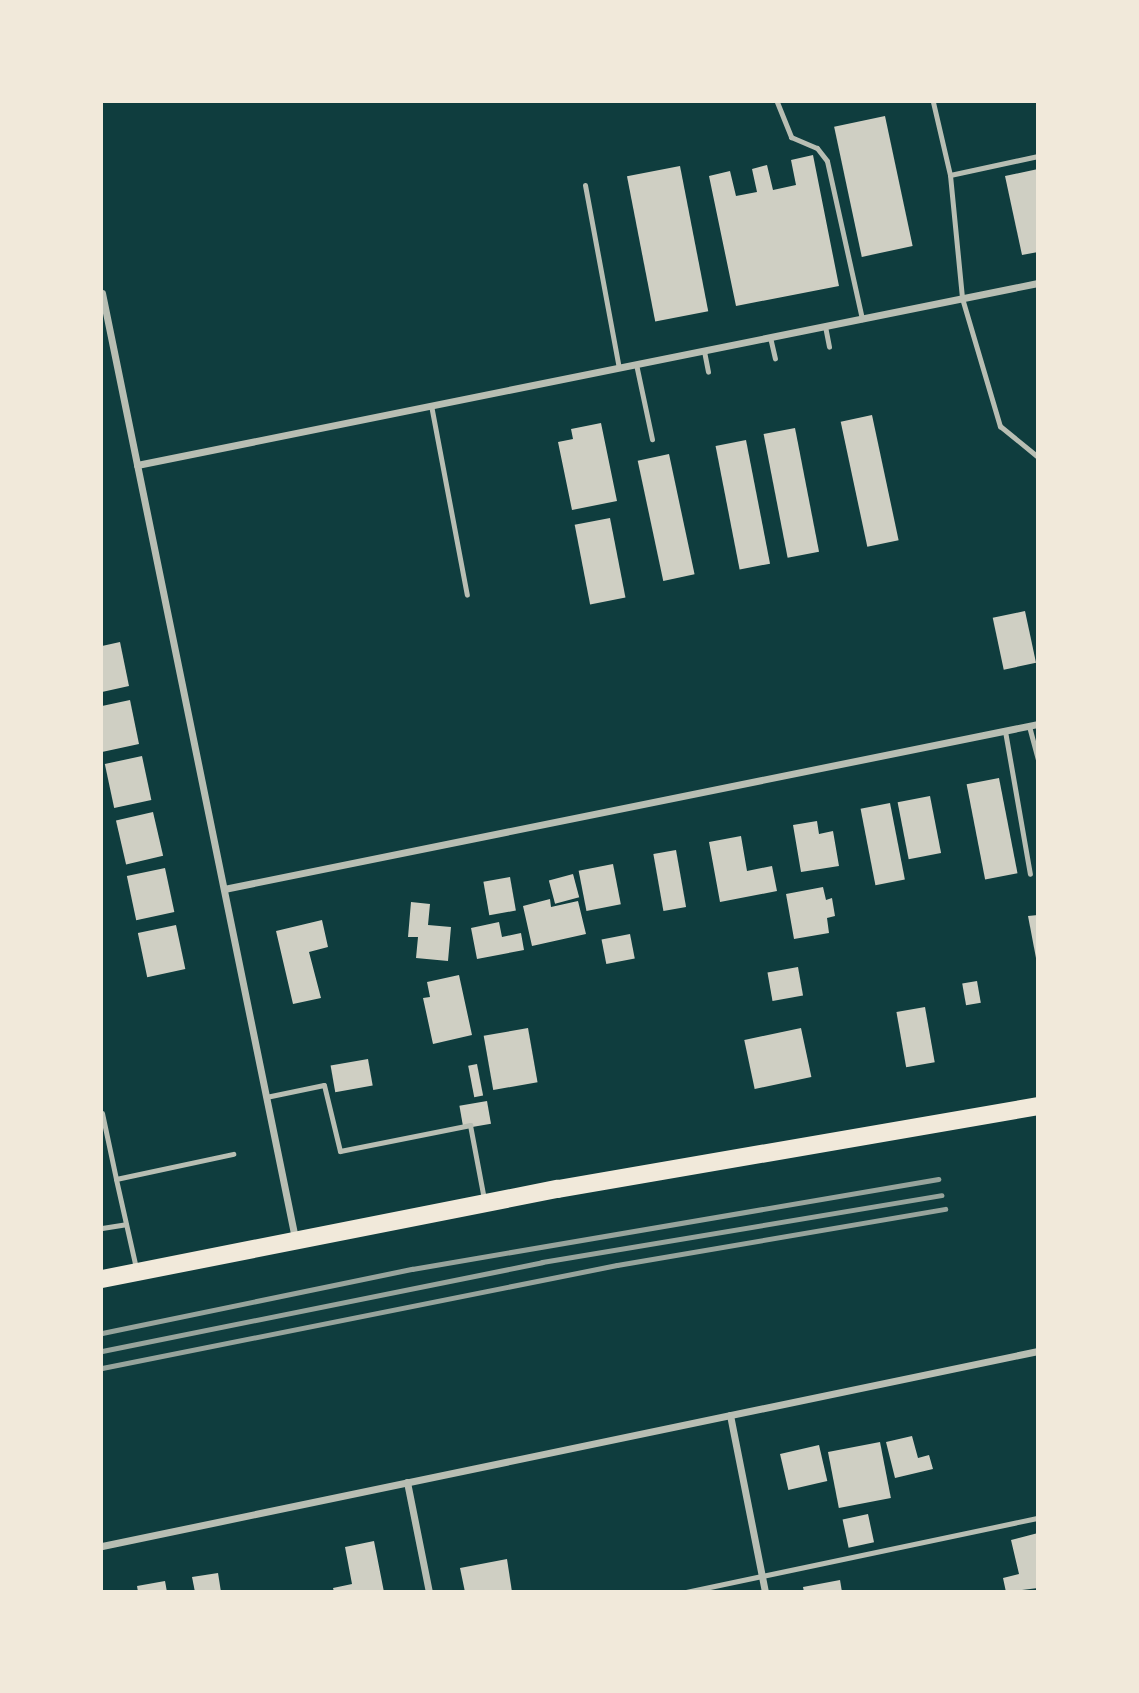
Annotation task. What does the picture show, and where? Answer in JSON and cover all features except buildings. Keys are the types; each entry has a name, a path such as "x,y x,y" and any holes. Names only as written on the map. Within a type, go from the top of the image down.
{"main road":[{"path":"102,1279 295,1238 485,1202 1038,1107"}],"street":[{"path":"137,465 1038,283"},
{"path":"102,293 295,1238"},
{"path":"224,889 1033,725"},
{"path":"102,1546 1038,1351"},
{"path":"730,1415 765,1591"},
{"path":"407,1482 429,1591"}],"lane":[{"path":"777,102 791,136 817,148 827,161 862,318"},
{"path":"933,102 950,175 962,298 1000,426 1038,457"},
{"path":"950,175 1038,156"},
{"path":"585,185 618,368"},
{"path":"825,326 829,347"},
{"path":"770,337 775,358"},
{"path":"704,351 708,372"},
{"path":"636,364 652,439"},
{"path":"431,405 467,595"},
{"path":"1033,725 1038,760"},
{"path":"1005,731 1030,874"},
{"path":"267,1097 324,1085 340,1151 470,1125 485,1202"},
{"path":"102,1113 137,1271"},
{"path":"116,1179 233,1154"},
{"path":"102,1228 126,1224"},
{"path":"686,1591 1038,1518"}],"railway":[{"path":"102,1333 412,1269 938,1179"},
{"path":"102,1351 542,1262 941,1195"},
{"path":"102,1368 617,1265 945,1209"}]}
